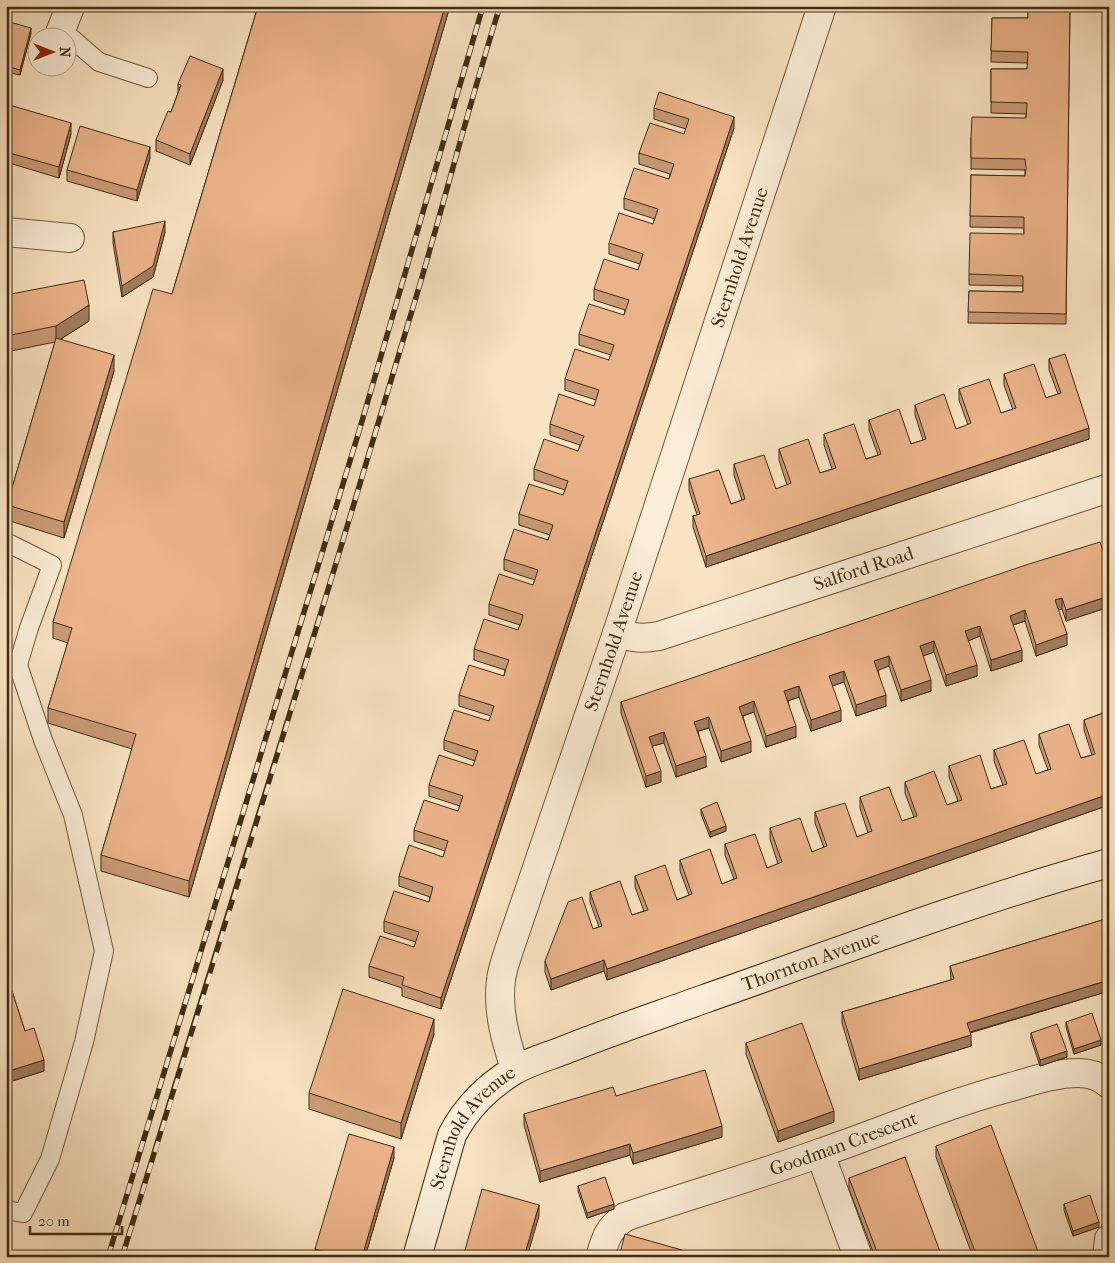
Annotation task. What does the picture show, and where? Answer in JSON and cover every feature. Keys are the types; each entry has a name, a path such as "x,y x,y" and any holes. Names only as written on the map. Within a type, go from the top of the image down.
{"street":[{"path":"61,28 69,6"},
{"name":"Sternhold Avenue","path":"416,1257 452,1135 473,1102 489,1087 515,1069 506,1042 500,1007 501,980 512,940 617,633 822,6"},
{"path":"6,232 70,238"},
{"name":"Salford Road","path":"617,633 632,638 659,636 1109,488"},
{"name":"Thornton Avenue","path":"515,1069 605,1034 950,912 1061,876 1109,863"},
{"name":"Goodman Crescent","path":"600,1257 607,1234 614,1225 625,1217 820,1153 914,1118 1036,1080 1077,1073 1091,1074 1102,1078 1109,1084"},
{"path":"820,1153 858,1257"},
{"path":"1107,1257 1109,1239"}],"lane":[{"path":"78,44 99,62 148,78"},
{"path":"6,542 52,565 18,664 42,740 73,815 104,951 84,1042 50,1159 23,1213 6,1210"}],"building":[{"path":"258,6 445,6 189,881 101,855 136,734 48,708 72,628 53,622 153,289 172,294"},
{"path":"1028,6 1070,6 1066,314 968,312 969,291 1023,292 1023,276 969,274 970,233 1024,234 1024,217 970,216 971,175 1025,176 1026,168 1025,159 971,158 971,137 972,117 1026,118 1027,103 991,102 991,69 1027,69 1028,52 991,51 992,18 1028,18"},
{"path":"6,21 31,28 28,28 28,39 20,70 6,66"},
{"path":"190,56 223,69 190,154 156,140 168,111 171,112 181,85 178,84"},
{"path":"659,92 734,117 441,998 402,985 404,977 369,966 380,936 414,947 419,932 384,921 394,891 429,902 433,887 399,876 409,845 443,857 448,841 414,830 424,800 458,811 463,796 429,785 439,755 473,766 478,751 444,740 454,710 489,721 494,706 459,695 469,665 504,676 509,660 474,649 484,619 518,630 521,623 523,615 489,604 499,574 533,585 538,570 504,559 514,529 548,540 553,525 519,514 529,484 563,495 568,481 534,469 544,439 578,451 584,436 550,424 559,394 594,406 599,390 565,379 575,349 609,360 614,345 579,334 589,304 624,315 629,300 594,289 604,259 638,270 643,254 609,243 619,213 653,224 658,209 624,198 634,168 669,179 674,164 639,153 650,123 684,134 689,119 654,108"},
{"path":"6,104 71,123 59,167 6,152"},
{"path":"80,126 150,147 137,190 67,170"},
{"path":"165,221 153,266 122,286 113,232"},
{"path":"84,280 89,305 56,326 6,336 6,295"},
{"path":"56,338 114,355 64,522 7,505"},
{"path":"1065,354 1089,428 706,556 693,516 700,514 689,479 719,470 731,504 745,499 734,464 764,455 776,489 791,483 779,449 808,439 820,473 836,468 824,434 854,424 866,459 873,457 881,454 869,420 899,409 911,444 926,439 915,405 944,394 956,429 971,423 959,389 989,379 1001,413 1016,408 1004,374 1034,364 1046,398 1061,393 1049,359"},
{"path":"1100,542 1109,568 1109,596 1066,610 1062,598 1055,600 1067,634 1036,645 1025,610 1010,616 1022,650 991,660 980,626 965,631 977,665 946,675 934,641 920,646 931,680 901,690 889,656 874,661 886,695 856,705 844,671 829,676 841,710 811,720 799,686 784,691 796,726 766,736 754,701 739,707 751,741 721,751 709,717 694,722 706,756 676,766 664,732 649,737 661,771 646,776 621,702 1026,565"},
{"path":"1109,667 1109,678 1106,668"},
{"path":"1109,711 1109,794 607,969 604,960 551,979 545,961 568,902 582,897 593,929 602,926 590,892 620,881 632,915 648,910 635,876 665,865 677,900 692,894 680,860 710,849 722,884 737,878 725,844 755,834 767,868 782,862 770,828 800,818 812,852 827,846 815,812 845,803 857,837 872,831 860,797 889,787 902,821 917,816 905,782 934,771 947,805 962,800 949,766 980,755 991,789 1007,784 994,750 1024,740 1036,774 1051,769 1039,734 1069,724 1081,758 1095,754 1084,720"},
{"path":"717,802 726,826 710,832 701,809"},
{"path":"1109,918 1109,980 967,1023 971,1035 859,1069 842,1012 954,979 950,966"},
{"path":"6,973 25,1031 34,1028 44,1060 9,1071 6,1062"},
{"path":"343,989 434,1019 401,1123 309,1093"},
{"path":"1092,1013 1101,1040 1074,1049 1066,1022"},
{"path":"802,1023 834,1111 778,1131 746,1043"},
{"path":"1057,1024 1067,1051 1040,1060 1031,1033"},
{"path":"705,1070 722,1126 633,1153 630,1144 540,1171 524,1114 613,1087 616,1096"},
{"path":"991,1125 1040,1257 977,1257 936,1146"},
{"path":"349,1134 394,1147 362,1257 341,1257 315,1249"},
{"path":"905,1157 942,1257 879,1257 849,1178"},
{"path":"605,1177 614,1204 587,1213 578,1186"},
{"path":"482,1189 539,1205 524,1257 463,1257"},
{"path":"1090,1195 1099,1222 1073,1231 1064,1204"},
{"path":"625,1234 682,1250 680,1257 619,1257"},
{"path":"551,1253 563,1257 550,1257"}],"railway":[{"path":"108,1257 360,428 483,6"},
{"path":"122,1257 347,528 500,6"}]}
